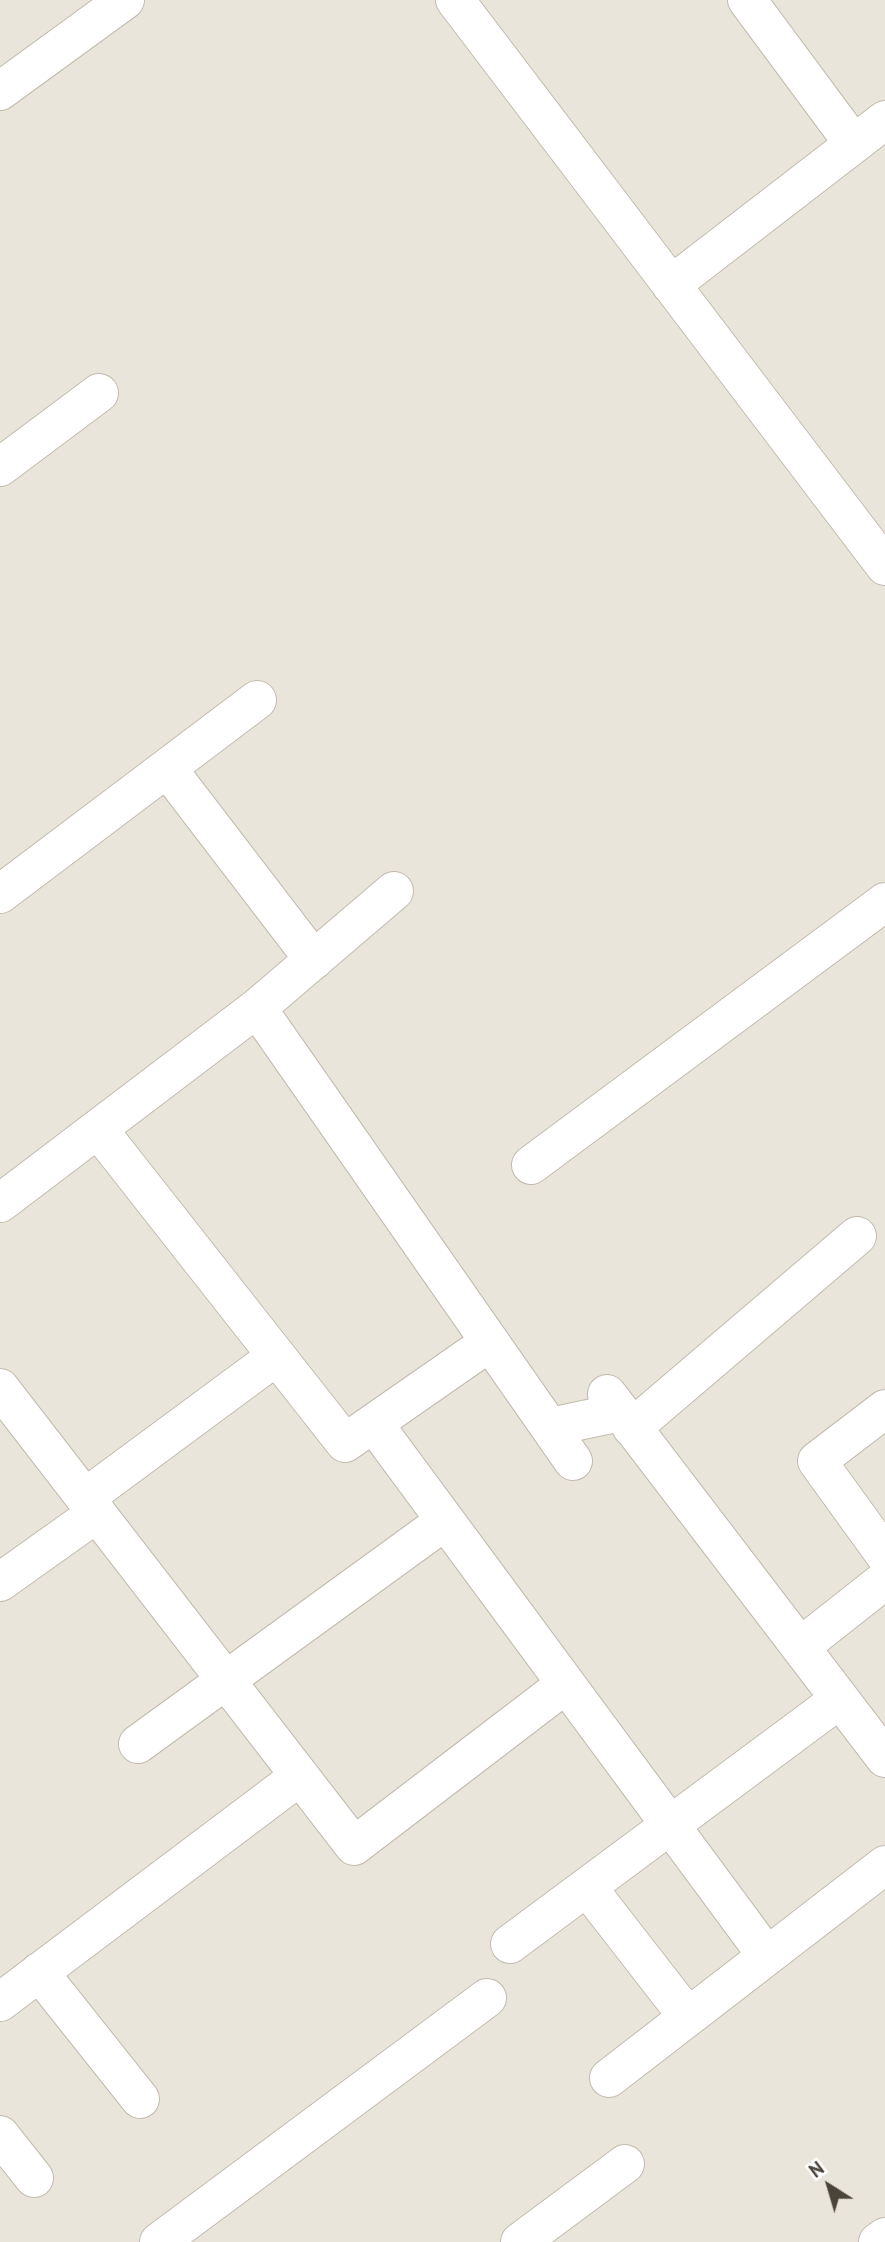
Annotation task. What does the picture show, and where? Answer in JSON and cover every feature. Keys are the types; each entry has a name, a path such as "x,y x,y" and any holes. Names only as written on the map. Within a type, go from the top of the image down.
{"street":[{"path":"0,91 125,0"},
{"path":"455,0 885,566"},
{"path":"747,0 853,144"},
{"path":"671,285 885,120"},
{"path":"0,467 99,393"},
{"path":"0,894 257,700"},
{"path":"167,768 314,960"},
{"path":"0,1203 257,1007 394,891"},
{"path":"531,1165 885,902"},
{"path":"257,1007 573,1461"},
{"path":"98,1129 274,1358 345,1443 491,1342"},
{"path":"550,1427 620,1411 857,1236"},
{"path":"0,1582 274,1358"},
{"path":"0,1388 354,1846 566,1684"},
{"path":"885,1409 817,1461 885,1555"},
{"path":"620,1411 885,1758"},
{"path":"374,1424 767,1956"},
{"path":"138,1744 445,1521"},
{"path":"800,1647 885,1580"},
{"path":"510,1944 840,1699"},
{"path":"0,2002 300,1776"},
{"path":"609,2078 885,1865"},
{"path":"587,1887 688,2017"},
{"path":"39,1972 140,2099"},
{"path":"159,2242 487,1998"},
{"path":"0,2135 34,2178"},
{"path":"520,2242 625,2164"},
{"path":"878,2242 885,2237"}],"shaded area":[{"path":"0,0 885,0 885,2242 0,2242"}]}
